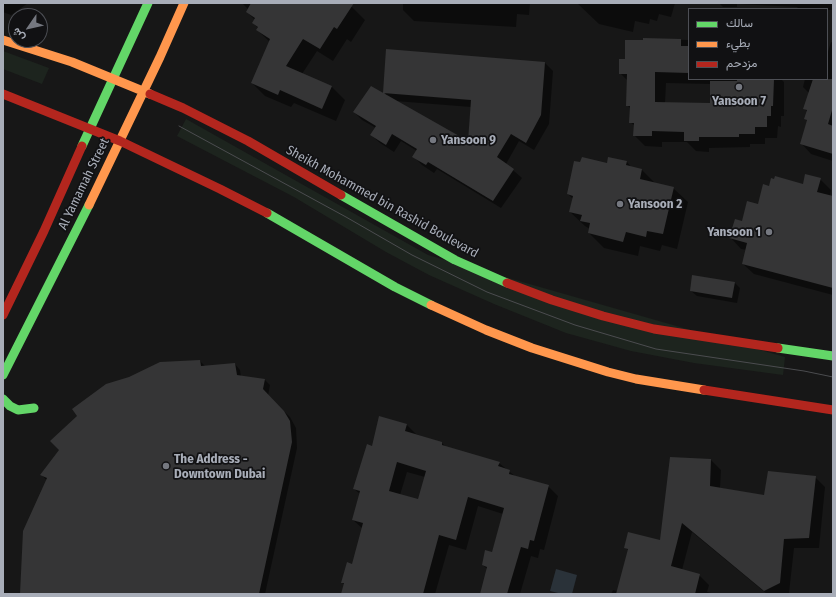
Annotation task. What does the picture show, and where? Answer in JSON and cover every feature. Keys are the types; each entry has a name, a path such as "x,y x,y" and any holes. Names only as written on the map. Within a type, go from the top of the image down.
{"main road":[{"name":"Al Yamamah Street","path":"3,315 44,231 70,168 114,79 148,3"},
{"name":"Al Yamamah Street","path":"3,375 120,141 184,3"},
{"name":"Sheikh Mohammed bin Rashid Boulevard","path":"3,40 72,62 183,108 248,141 455,260 502,281 566,305 654,329 833,356"},
{"path":"3,94 120,141 220,189 280,220 396,287 440,310 532,348 608,372 636,379 833,410"},
{"path":"3,399 10,406 18,410 34,408"}],"shaded area":[{"path":"3,51 49,68 42,84 3,69"},
{"path":"186,119 428,255 785,357 783,375 694,363 631,351 566,333 494,304 429,275 386,252 294,197 177,136"},
{"path":"556,569 577,575 572,594 562,594 550,591"}],"building":[{"path":"251,3 354,3 337,29 334,27 320,49 303,39 286,66 332,86 322,109 280,90 278,95 251,83 270,39 256,30 258,27 252,23 255,18 246,12"},
{"name":"Yansoon 7","path":"643,38 681,39 681,46 688,46 688,73 655,72 655,102 710,103 710,81 774,80 773,106 771,106 771,116 767,116 767,127 755,127 755,134 739,134 739,137 699,137 699,141 684,141 684,132 652,131 652,136 633,136 634,123 629,123 630,106 626,106 627,74 619,74 619,59 625,59 625,40 643,40"},
{"path":"386,49 545,62 541,115 526,143 511,134 497,157 514,169 493,201 428,162 426,165 412,157 417,149 392,134 386,145 370,135 376,126 353,112 371,86 383,93","holes":["383,93 471,100 468,141"]},
{"path":"833,79 833,107 828,124 833,126 833,154 800,144 807,120 804,119 807,110 803,109 813,80"},
{"name":"Yansoon 2","path":"582,157 607,163 608,157 627,161 626,165 642,169 640,179 674,187 663,234 647,231 646,237 626,232 623,242 588,233 590,223 580,221 582,215 569,212 573,196 567,194 574,161 580,162"},
{"name":"Yansoon 1","path":"805,174 821,178 817,192 833,196 833,288 742,264 747,243 729,238 735,219 742,221 747,201 758,204 763,184 769,186 771,178 774,179 775,176 803,184"},
{"path":"692,275 735,282 732,298 690,291"},
{"name":"The Address - Downtown Dubai","path":"200,360 201,366 235,363 237,375 265,379 263,389 284,411 290,421 292,442 259,594 20,594 23,531 47,478 40,475 59,450 50,441 77,416 72,409 106,384 129,377 160,362"},
{"path":"379,416 407,424 405,431 442,442 442,445 500,462 498,466 510,470 509,474 549,485 534,541 530,540 528,549 521,547 507,594 480,594 487,567 482,565 485,550 492,552 504,508 468,497 456,540 439,535 423,594 341,594 344,583 341,583 347,562 352,564 363,523 352,520 360,491 353,489 367,444 372,446","holes":["397,462 426,471 418,499 389,491"]},
{"path":"670,457 711,459 710,486 764,495 768,471 816,476 809,538 784,539 780,583 764,591 682,523 671,566 700,574 695,594 616,594 628,549 624,548 628,532 660,540"}],"tram line":[{"path":"179,126 346,217 412,255 487,292 575,325 656,349 804,371 833,377"}],"traffic: fast":[{"path":"82,146 148,3"},
{"path":"341,195 455,260 507,283"},
{"path":"3,375 89,205"},
{"path":"267,213 395,287 431,305"},
{"path":"778,348 833,356"},
{"path":"3,399 10,406 18,410 34,408"}],"traffic: slow":[{"path":"89,205 160,57 184,3"},
{"path":"3,40 72,62 150,94"},
{"path":"431,305 486,330 532,348 608,372 636,379 704,390"}],"traffic: jam":[{"path":"3,94 120,141 267,213"},
{"path":"150,94 183,108 248,141 341,195"},
{"path":"3,315 44,231 82,146"},
{"path":"507,283 552,300 603,316 654,329 778,348"},
{"path":"704,390 833,410"}],"place":[{"name":"Yansoon 7","path":"739,87"},
{"name":"Yansoon 9","path":"433,140"},
{"name":"Yansoon 2","path":"620,204"},
{"name":"Yansoon 1","path":"769,232"},
{"name":"The Address - Downtown Dubai","path":"166,466"}]}
